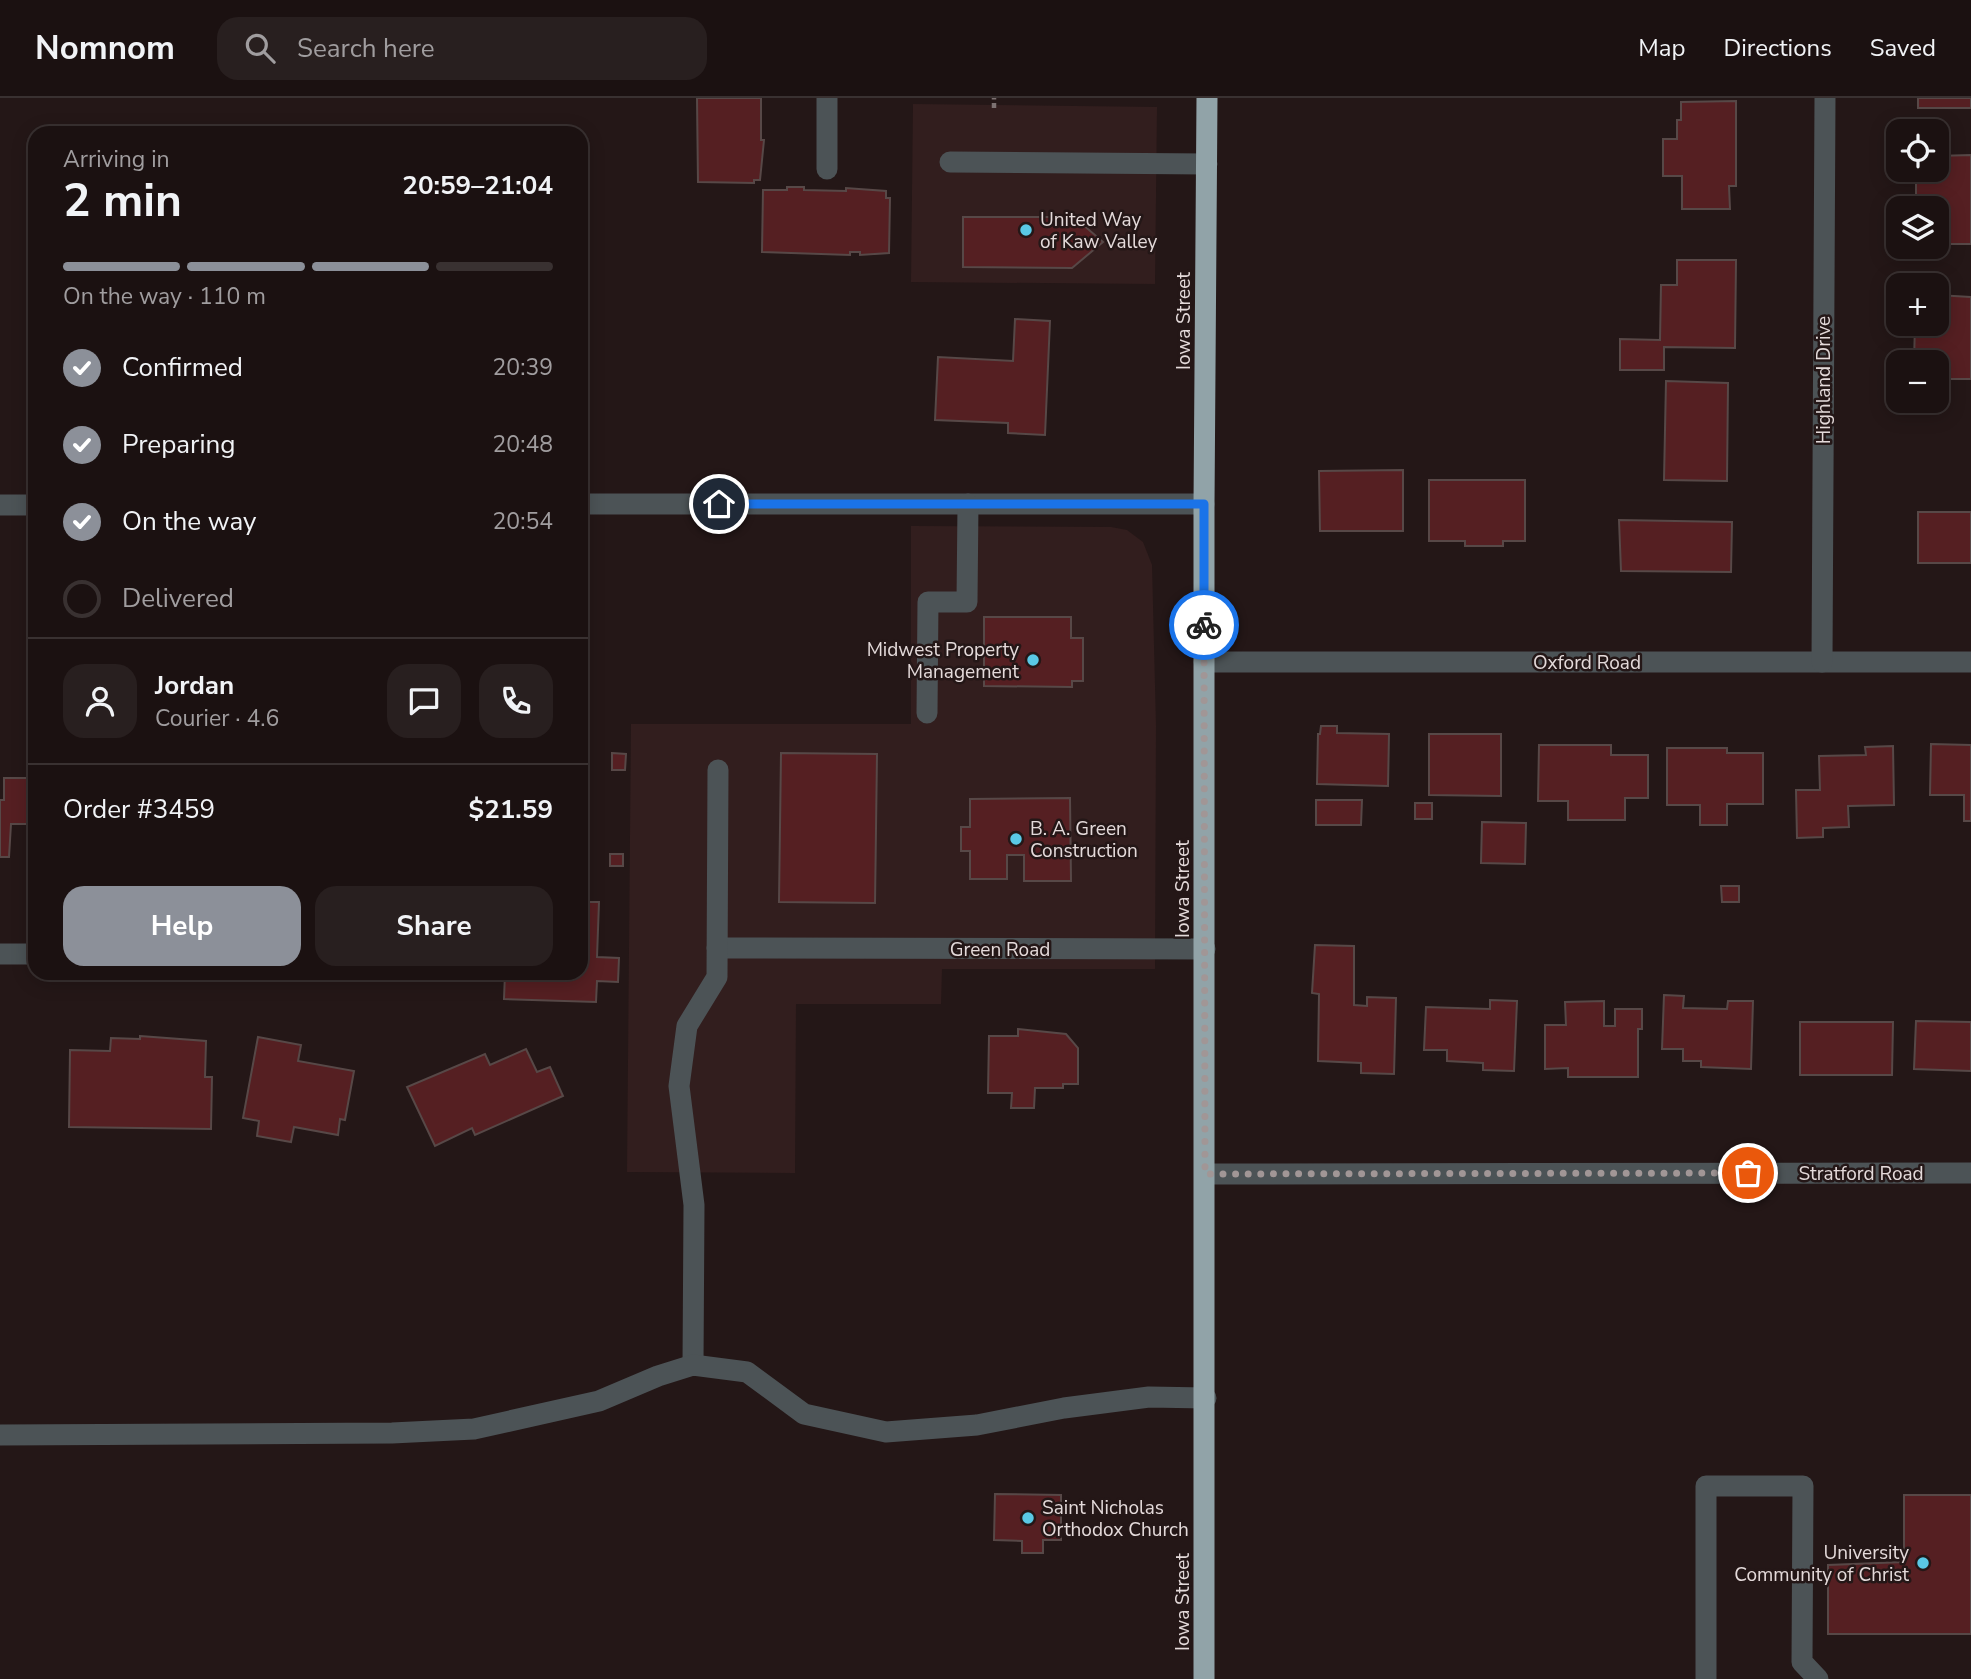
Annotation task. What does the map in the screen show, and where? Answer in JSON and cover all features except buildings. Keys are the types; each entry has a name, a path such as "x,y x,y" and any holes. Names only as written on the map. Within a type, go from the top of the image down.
{"highway":[{"name":"Iowa Street","path":"1204,1679 1204,504 1207,98"}],"street":[{"path":"827,98 827,169"},
{"name":"Highland Drive","path":"1822,662 1825,98"},
{"path":"950,162 1207,164"},
{"path":"588,504 1204,504"},
{"path":"927,713 928,601 967,601 968,504"},
{"path":"0,505 28,505"},
{"name":"Oxford Road","path":"1204,662 1971,662"},
{"path":"694,1364 694,1205 679,1086 687,1026 717,976 718,770"},
{"name":"Green Road","path":"718,948 1205,949"},
{"path":"0,954 28,954"},
{"name":"Stratford Road","path":"1205,1174 1971,1173"},
{"path":"0,1435 392,1433 474,1429 599,1401 694,1364 747,1372 804,1414 886,1432 977,1425 1064,1408 1149,1397 1206,1398"},
{"path":"1706,1679 1706,1486 1803,1486 1802,1662 1818,1679"}],"path":[{"path":"993,108 994,98"}],"shaded area":[{"path":"913,104 1157,107 1155,284 911,282"},
{"path":"911,526 1111,527 1127,530 1143,542 1152,565 1156,726 1155,969 942,969 941,1004 796,1004 795,1173 627,1172 631,724 911,724"}],"way so far":[{"path":"1204,625 1205,1174 1748,1173"}],"place":[{"name":"United Way of Kaw Valley","path":"1026,230"},
{"name":"Midwest Property Management","path":"1033,660"},
{"name":"B. A. Green Construction","path":"1016,839"},
{"name":"Saint Nicholas Orthodox Church","path":"1028,1518"},
{"name":"University Community of Christ","path":"1923,1563"}],"route":[{"path":"719,504 1204,504 1204,625"}]}
